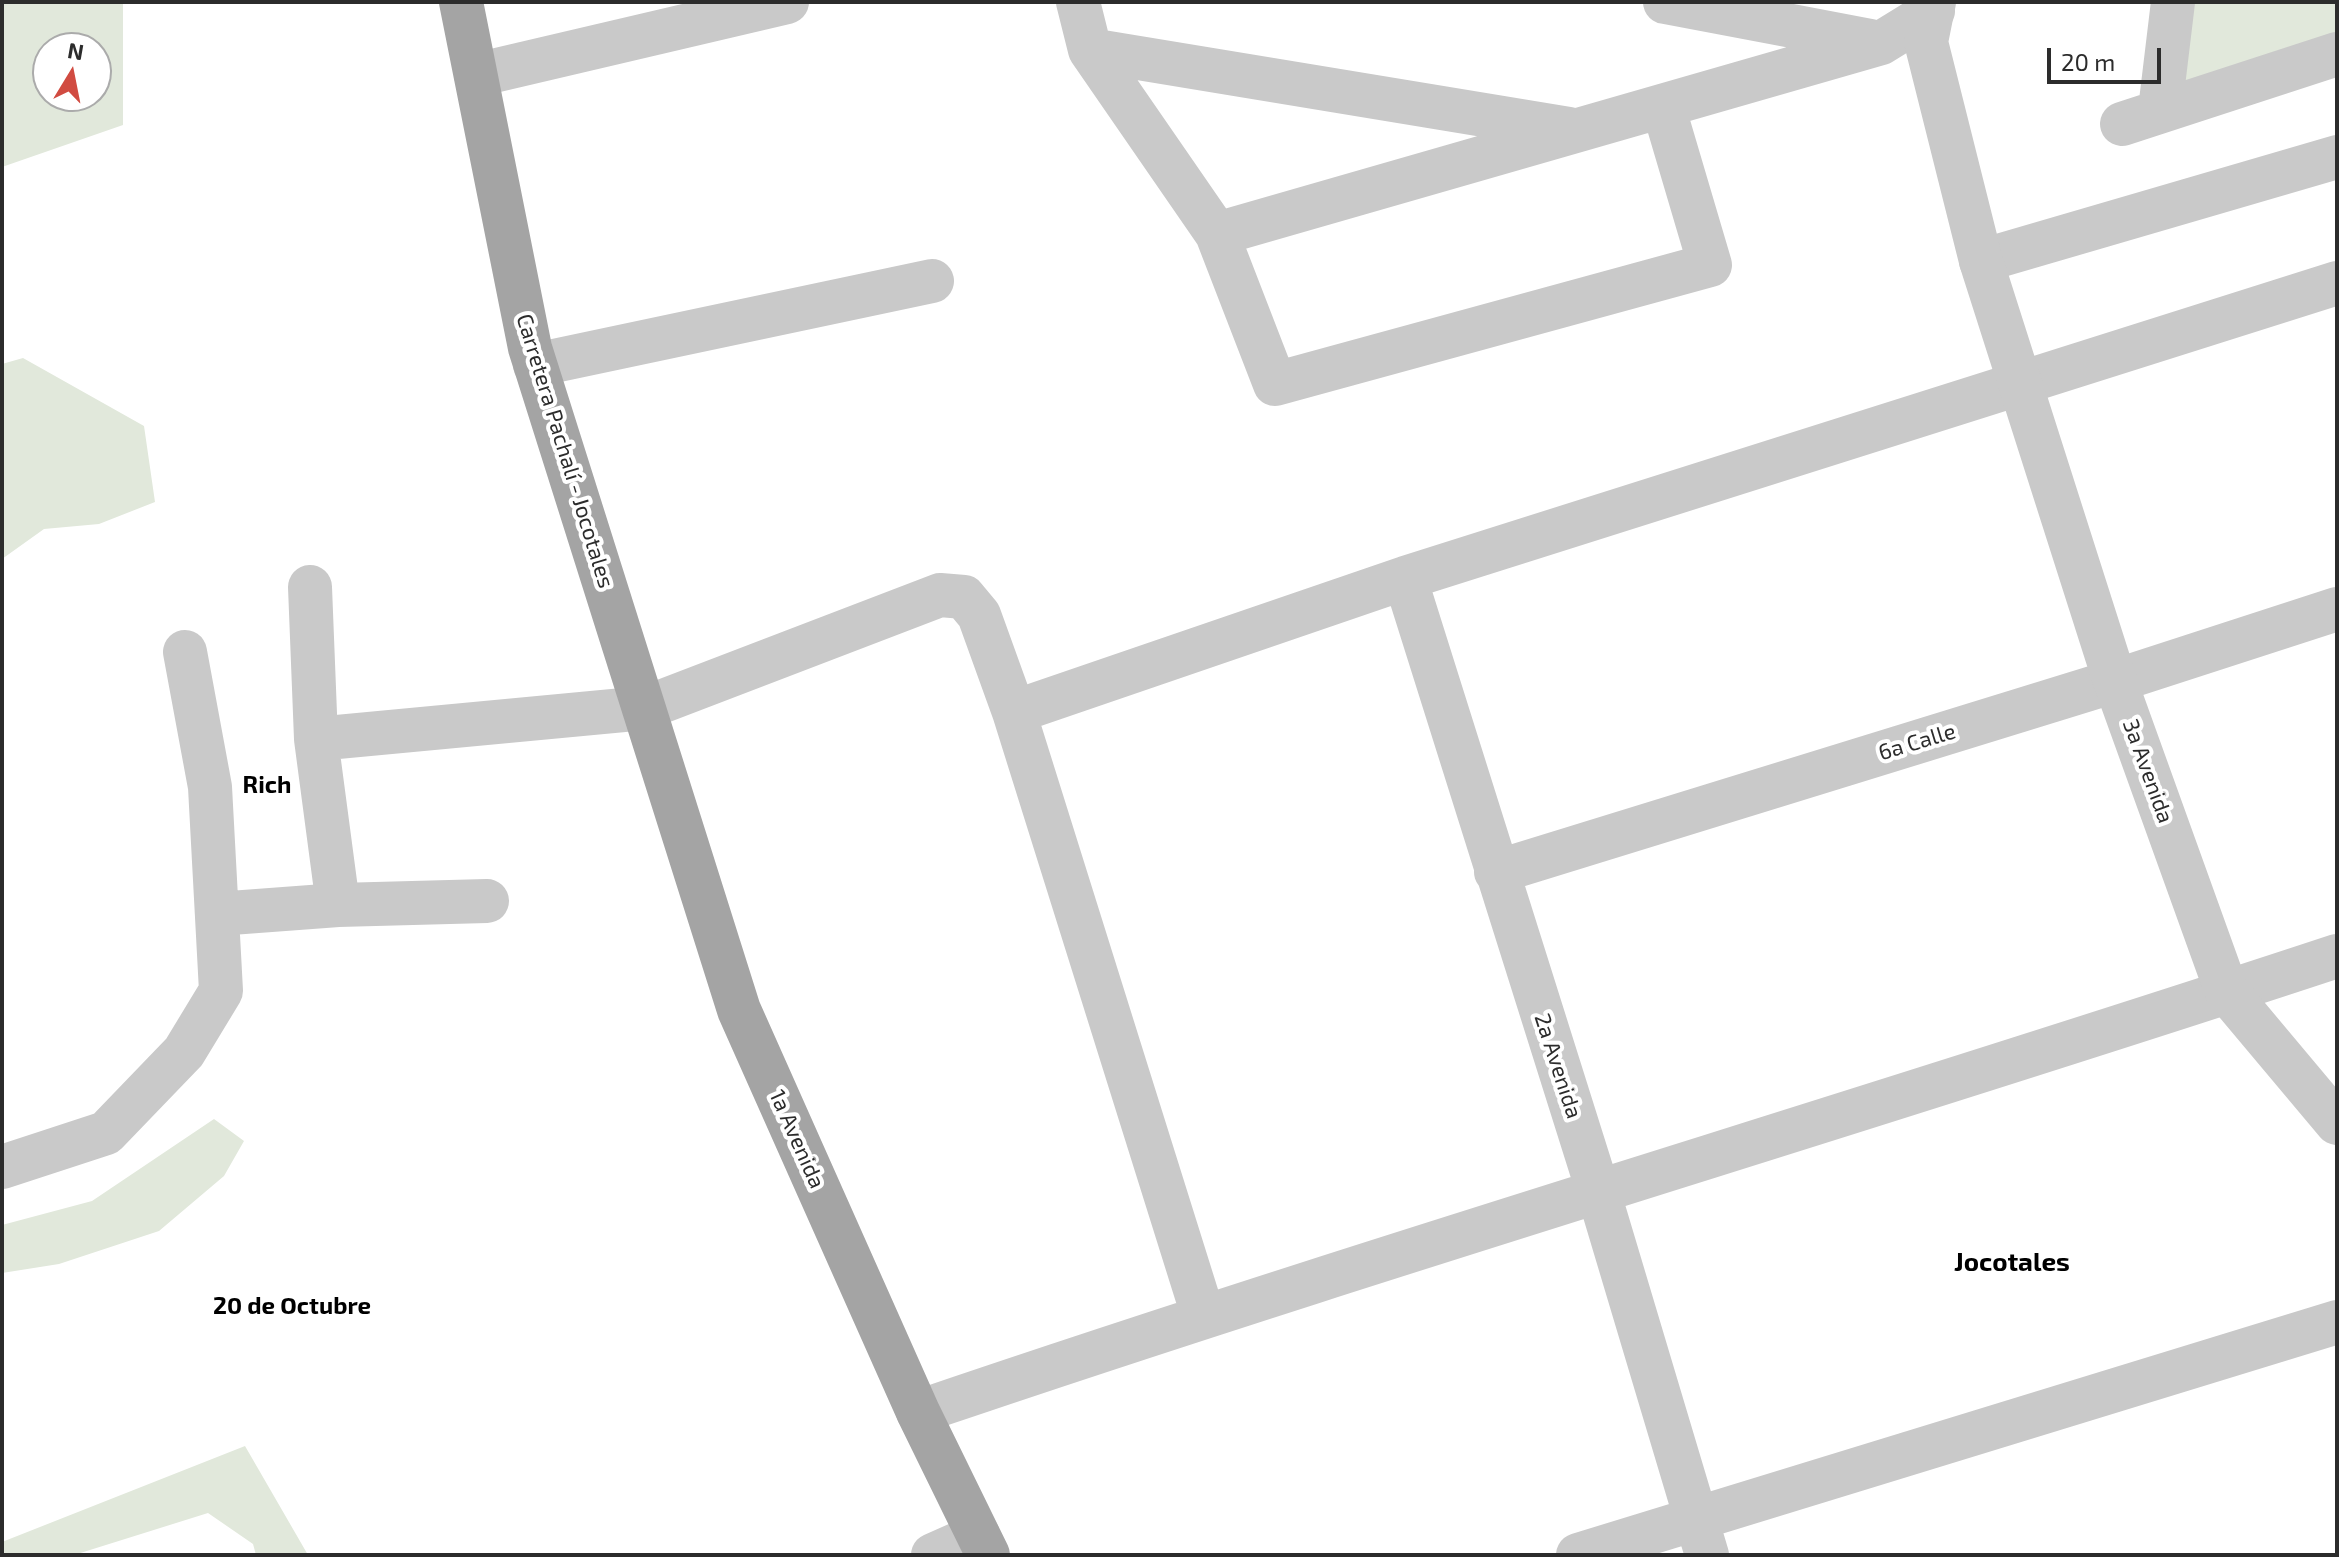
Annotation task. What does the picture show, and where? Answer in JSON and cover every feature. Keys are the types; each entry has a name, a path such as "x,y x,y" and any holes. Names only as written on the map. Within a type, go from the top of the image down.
{"main road":[{"name":"Carretera Pachalí - Jocotales","path":"461,2 535,365 645,708"},
{"name":"1a Avenida","path":"645,708 739,1010 918,1412 983,1545"}],"street":[{"path":"476,75 787,2"},
{"path":"1078,2 1090,50 1217,234 1275,384 1710,265 1663,106"},
{"path":"1665,2 1881,43"},
{"path":"2173,2 2141,117 2337,54"},
{"path":"1217,234 1881,43 1934,6"},
{"name":"3a Avenida","path":"1934,6 1926,42 1981,261 2018,387 2115,681 2227,992 2337,1123"},
{"path":"1090,50 1582,131"},
{"path":"1981,261 2337,157"},
{"path":"535,365 932,281"},
{"path":"1014,712 1405,578 2018,387 2337,283"},
{"name":"2a Avenida","path":"1405,578 1599,1194 1701,1537"},
{"path":"310,587 316,739 338,905"},
{"path":"316,739 645,708 940,595 964,597 979,615 1014,712 1203,1315"},
{"name":"6a Calle","path":"1496,872 2115,681 2337,609"},
{"path":"2,1167 106,1133 184,1052 221,991 210,787 185,652"},
{"path":"217,914 338,905 487,901"},
{"path":"918,1412 1203,1315 1599,1194 2337,956"},
{"path":"1578,1555 1701,1537 2337,1322"},
{"path":"933,1555 983,1545"}],"shaded area":[{"path":"2,2 123,2 123,125 2,167"},
{"path":"2173,2 2337,2 2337,54 2161,110"},
{"path":"23,358 144,426 155,502 99,524 44,529 2,559 2,364"},
{"path":"214,1119 244,1141 224,1176 159,1231 59,1264 2,1273 2,1225 92,1201"},
{"path":"245,1446 308,1555 256,1555 253,1544 208,1513 74,1555 2,1555 2,1542"}],"district":[{"name":"Rich","path":"267,785"},
{"name":"Jocotales","path":"2012,1262"},
{"name":"20 de Octubre","path":"292,1306"}]}
